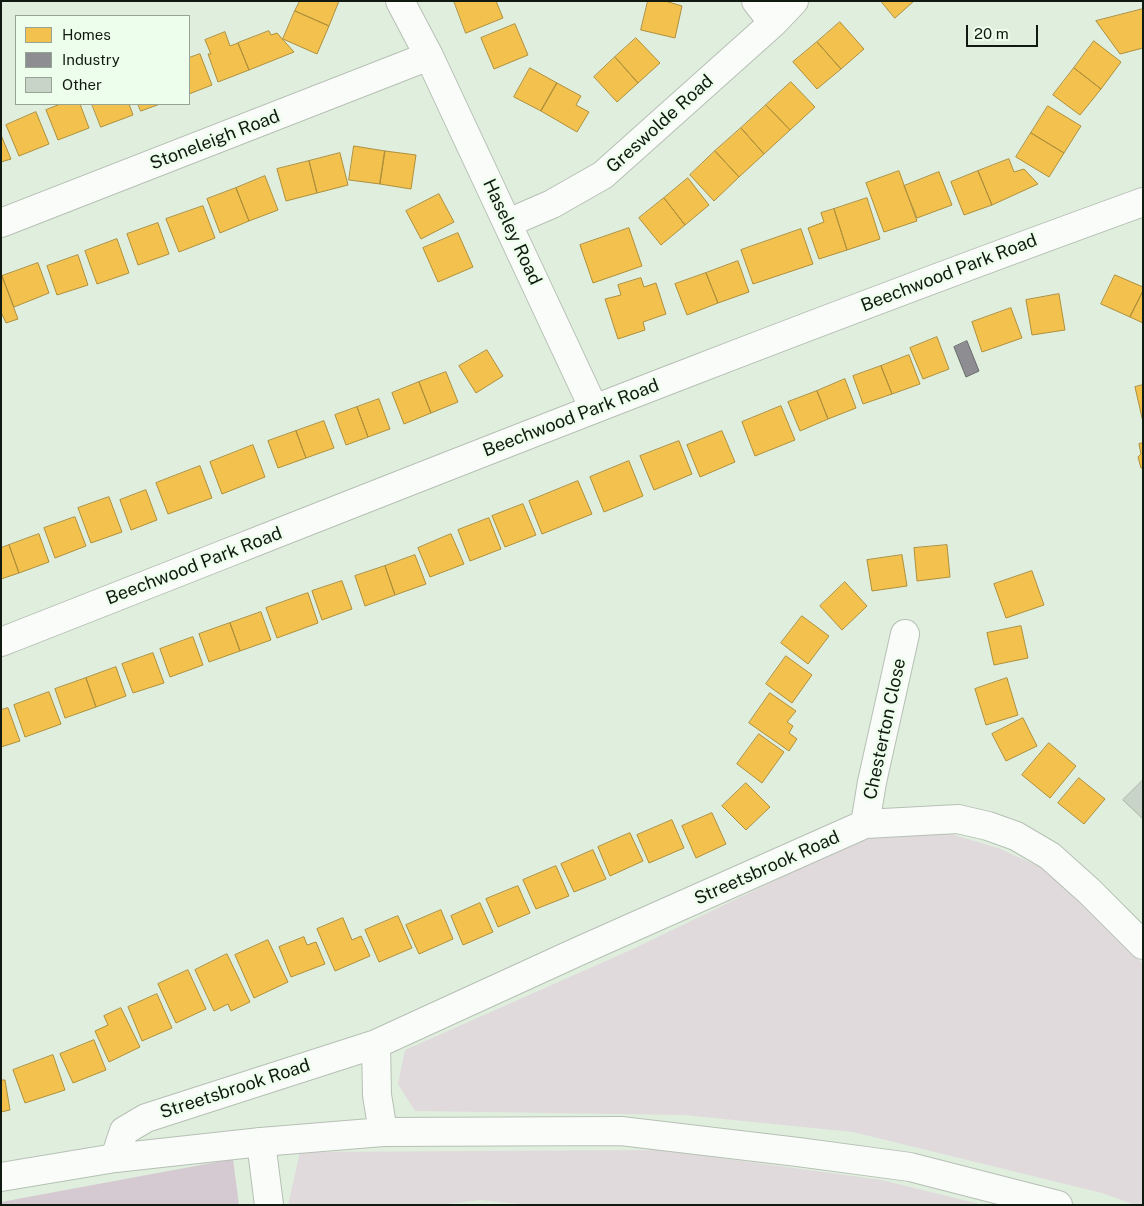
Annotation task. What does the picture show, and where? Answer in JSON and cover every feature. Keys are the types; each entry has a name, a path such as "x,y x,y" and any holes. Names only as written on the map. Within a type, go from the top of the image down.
{"street":[{"name":"Haseley Road","path":"400,1 429,56 594,409"},
{"path":"756,1 773,23"},
{"name":"Greswolde Road","path":"508,223 552,204 603,175 773,23 794,1"},
{"name":"Stoneleigh Road","path":"1,223 429,56"},
{"name":"Beechwood Park Road","path":"1,642 959,268 1143,202"},
{"name":"Chesterton Close","path":"865,824 872,782 906,634"},
{"name":"Streetsbrook Road","path":"115,1158 124,1131 146,1118 376,1044 576,952 865,824 958,819 988,826 1016,836 1050,856 1089,890 1143,945"},
{"path":"376,1044 377,1095 383,1132"},
{"path":"1,1177 115,1158 262,1142 383,1132 620,1131 910,1167 1058,1205"},
{"path":"262,1142 269,1205"}],"shaded area":[{"path":"944,832 998,848 1040,867 1071,887 1143,964 1143,1205 1135,1205 1102,1193 853,1132 684,1115 415,1111 398,1084 405,1050 635,948 869,835"},
{"path":"661,1150 882,1180 983,1205 530,1205 481,1200 437,1205 288,1205 300,1152"},
{"path":"233,1159 239,1205 1,1205 1,1202"}],"building: Homes":[{"path":"300,1 339,1 329,26 295,11"},
{"path":"454,1 496,1 503,18 466,33"},
{"path":"648,1 665,1 682,6 675,38 641,30"},
{"path":"881,1 914,1 895,18"},
{"path":"1143,9 1143,48 1120,54 1096,21"},
{"path":"295,11 329,26 317,54 283,39"},
{"path":"840,22 864,49 841,69 817,42"},
{"path":"515,24 528,55 494,69 481,38"},
{"path":"269,31 271,35 277,33 294,52 249,70 238,43"},
{"path":"225,32 230,46 238,43 249,70 218,82 208,54 211,54 205,40"},
{"path":"636,38 660,63 638,83 615,57"},
{"path":"1094,41 1121,62 1101,89 1074,68"},
{"path":"817,42 841,69 817,89 793,62"},
{"path":"200,54 212,85 190,94 190,58"},
{"path":"615,57 638,83 617,102 594,77"},
{"path":"530,68 557,83 541,111 514,97"},
{"path":"1074,68 1101,89 1080,115 1053,95"},
{"path":"791,82 815,107 790,130 766,105"},
{"path":"557,83 581,96 576,105 589,112 577,132 541,111"},
{"path":"58,105 80,105 89,128 58,140 46,110"},
{"path":"92,105 129,105 133,115 101,127"},
{"path":"138,105 157,105 141,111"},
{"path":"766,105 790,130 764,154 741,128"},
{"path":"1048,106 1081,126 1064,153 1031,133"},
{"path":"36,112 49,144 19,156 6,125"},
{"path":"741,128 764,154 739,177 715,151"},
{"path":"1031,133 1064,153 1049,177 1016,157"},
{"path":"1,135 11,159 1,162"},
{"path":"354,146 385,151 380,184 349,180"},
{"path":"385,151 416,155 411,189 380,184"},
{"path":"715,151 739,177 714,201 690,175"},
{"path":"340,153 348,185 317,193 309,161"},
{"path":"1009,159 1014,172 1024,169 1038,184 992,205 978,171"},
{"path":"309,161 317,193 286,201 277,169"},
{"path":"899,171 917,221 884,232 866,183"},
{"path":"978,171 992,205 964,215 951,182"},
{"path":"939,172 952,205 917,218 904,186"},
{"path":"265,176 278,210 249,221 236,188"},
{"path":"688,178 709,205 685,225 664,198"},
{"path":"236,188 249,221 220,233 207,199"},
{"path":"439,194 454,222 421,239 406,211"},
{"path":"664,198 685,225 661,245 639,218"},
{"path":"867,198 880,239 847,250 834,209"},
{"path":"203,206 215,238 179,252 166,219"},
{"path":"834,209 847,250 819,259 808,228 824,222 821,213"},
{"path":"158,223 169,254 138,265 127,234"},
{"path":"629,228 642,266 593,283 580,245"},
{"path":"801,229 813,264 753,284 741,250"},
{"path":"458,233 473,267 438,282 423,248"},
{"path":"117,239 129,273 97,284 85,251"},
{"path":"78,255 88,285 57,295 47,266"},
{"path":"738,261 749,292 718,303 706,273"},
{"path":"38,263 49,293 14,307 2,276"},
{"path":"706,273 718,303 687,315 675,284"},
{"path":"1115,275 1143,287 1143,291 1130,317 1101,304"},
{"path":"2,276 18,319 6,323 1,312"},
{"path":"641,278 644,287 656,283 666,314 643,322 645,330 618,339 605,299 621,295 618,285"},
{"path":"1143,291 1143,323 1130,317"},
{"path":"1059,294 1065,330 1032,335 1026,300"},
{"path":"1011,308 1022,338 982,352 972,322"},
{"path":"937,337 949,369 923,379 910,348"},
{"path":"487,350 503,376 476,393 459,366"},
{"path":"909,355 920,384 892,394 881,366"},
{"path":"881,366 892,394 863,404 853,376"},
{"path":"446,372 458,402 431,413 419,382"},
{"path":"845,379 856,408 828,419 817,391"},
{"path":"419,382 431,413 404,424 392,393"},
{"path":"1143,385 1143,422 1135,387"},
{"path":"817,391 828,419 800,431 788,402"},
{"path":"379,399 390,429 368,437 357,407"},
{"path":"781,406 795,440 755,456 742,422"},
{"path":"357,407 368,437 346,445 335,415"},
{"path":"324,421 334,448 306,458 296,431"},
{"path":"296,431 306,458 278,468 268,441"},
{"path":"722,431 735,462 700,477 687,445"},
{"path":"679,441 692,474 654,490 640,456"},
{"path":"1143,443 1143,468 1141,468 1138,457 1141,454 1139,444"},
{"path":"253,445 265,477 222,494 210,462"},
{"path":"629,461 643,496 604,512 590,477"},
{"path":"200,466 212,498 168,514 156,483"},
{"path":"578,481 592,514 542,534 529,501"},
{"path":"146,490 157,520 131,530 120,500"},
{"path":"109,497 122,532 91,543 78,508"},
{"path":"523,504 536,535 505,547 492,516"},
{"path":"75,517 86,546 55,558 44,528"},
{"path":"489,518 501,549 470,561 458,530"},
{"path":"39,534 49,562 19,573 9,545"},
{"path":"451,534 464,564 430,577 418,548"},
{"path":"9,545 19,573 1,579 1,548"},
{"path":"947,545 950,577 917,581 914,548"},
{"path":"415,555 426,584 395,595 385,566"},
{"path":"902,555 907,586 872,591 867,560"},
{"path":"385,566 395,595 365,606 355,576"},
{"path":"1032,571 1044,605 1006,618 994,584"},
{"path":"342,581 352,609 322,620 312,591"},
{"path":"845,582 867,606 842,630 820,606"},
{"path":"308,593 318,623 277,638 266,608"},
{"path":"261,612 271,640 240,651 230,623"},
{"path":"802,616 829,636 808,664 781,643"},
{"path":"230,623 240,651 209,662 199,634"},
{"path":"1021,626 1028,658 994,665 987,633"},
{"path":"193,637 203,665 170,677 160,649"},
{"path":"153,653 164,683 133,693 122,664"},
{"path":"786,656 812,675 792,703 766,684"},
{"path":"116,667 126,696 96,707 86,678"},
{"path":"86,678 96,707 65,718 55,689"},
{"path":"1007,678 1018,715 986,725 975,689"},
{"path":"49,692 61,724 25,737 14,705"},
{"path":"770,693 796,711 787,722 793,726 789,733 797,739 789,751 749,723"},
{"path":"8,708 20,741 1,747 1,710"},
{"path":"1023,718 1037,746 1006,761 992,734"},
{"path":"759,734 784,752 762,783 737,764"},
{"path":"1049,743 1076,766 1050,798 1022,775"},
{"path":"1079,778 1105,799 1084,824 1058,803"},
{"path":"746,783 770,807 746,830 722,806"},
{"path":"712,813 726,844 696,858 682,826"},
{"path":"672,820 684,848 649,863 637,835"},
{"path":"630,833 643,861 610,876 598,847"},
{"path":"593,850 606,879 574,892 561,864"},
{"path":"556,866 569,896 536,909 523,880"},
{"path":"518,886 530,913 498,927 486,899"},
{"path":"480,903 493,932 463,945 451,916"},
{"path":"441,910 453,939 419,954 406,925"},
{"path":"398,916 412,948 379,962 365,930"},
{"path":"343,918 352,940 361,936 370,956 335,971 317,929"},
{"path":"304,937 307,945 316,942 325,964 291,977 279,947"},
{"path":"268,940 288,982 254,998 235,955"},
{"path":"227,954 250,1002 231,1011 228,1004 214,1011 195,970"},
{"path":"188,970 206,1009 176,1023 158,984"},
{"path":"157,994 172,1028 142,1041 128,1007"},
{"path":"121,1008 140,1047 109,1062 95,1031 108,1025 104,1016"},
{"path":"94,1040 106,1070 73,1083 60,1054"},
{"path":"53,1055 65,1090 25,1103 13,1070"},
{"path":"1,1080 5,1080 10,1110 1,1112"}],"building: Industry":[{"path":"967,341 979,371 966,377 954,347"}],"building: Other":[{"path":"1143,780 1143,819 1123,800"}]}
